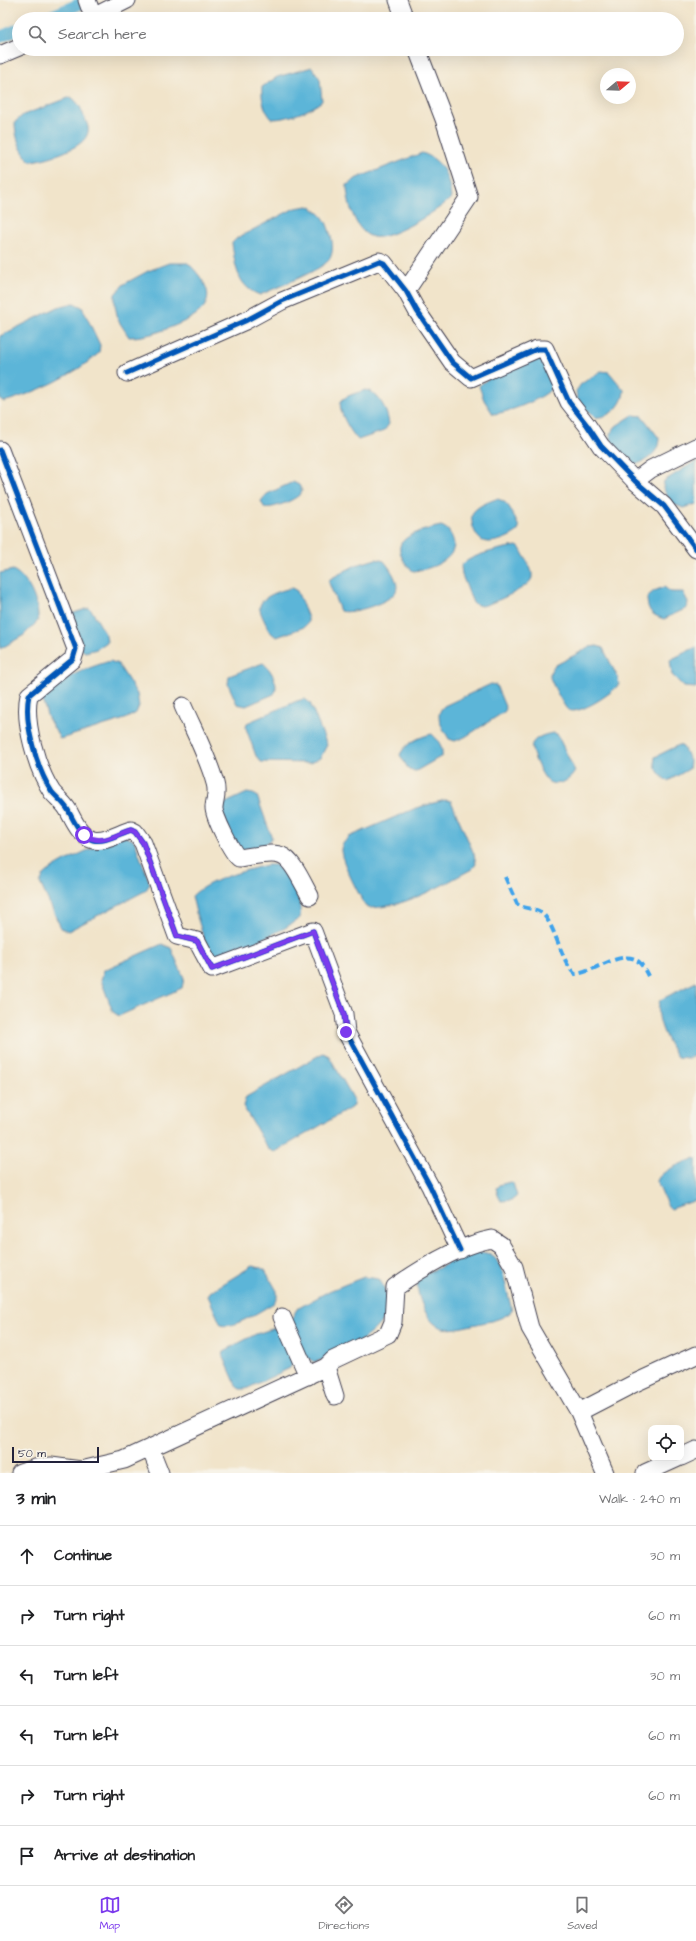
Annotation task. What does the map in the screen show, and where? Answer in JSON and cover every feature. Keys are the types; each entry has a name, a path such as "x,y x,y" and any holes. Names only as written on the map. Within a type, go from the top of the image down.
{"street":[{"path":"90,11 127,0"},
{"path":"398,0 402,12"},
{"path":"0,55 12,50"},
{"path":"406,292 469,197 444,119 420,56"},
{"path":"127,373 245,321 282,301 379,261 384,264 406,292 417,311 452,362 471,378 537,349 545,349 569,402 601,446 636,481 664,506 696,549"},
{"path":"636,481 651,469 696,447"},
{"path":"0,450 76,649 73,659 29,695 27,702 27,717 36,758 52,792 67,809 84,835 93,840 102,841 131,830 135,832 143,843 177,936 197,941 212,969 313,931 344,1014 346,1032 430,1186 460,1250"},
{"path":"183,706 215,782 217,796 214,807 225,837 235,856 239,858 262,855 282,855 297,872 310,896"},
{"path":"20,1473 35,1468 50,1466 81,1470 124,1460 308,1376 326,1367 333,1360 388,1334 394,1322 395,1287 475,1242 492,1239 501,1245 514,1267 530,1328 579,1412 605,1473"},
{"path":"282,1317 308,1376"},
{"path":"579,1412 635,1383 696,1355"},
{"path":"326,1367 336,1396"},
{"path":"150,1448 160,1473"},
{"path":"684,1456 696,1450"},
{"path":"645,1473 671,1461"}],"water":[{"path":"312,67 320,79 322,101 298,114 285,118 272,119 264,104 262,87 277,77"},
{"path":"71,97 78,104 88,126 87,135 84,140 78,145 62,153 30,161 23,153 19,143 15,122 23,115"},
{"path":"422,153 435,160 444,170 449,183 451,198 436,210 414,224 401,230 380,237 373,237 367,234 361,229 353,216 347,192 347,185 357,178"},
{"path":"308,206 320,213 325,220 332,240 332,254 329,260 317,269 260,295 246,287 238,274 232,243 237,238 295,208"},
{"path":"169,263 188,263 198,274 204,283 207,292 207,300 204,307 197,314 174,326 147,335 129,337 118,320 115,305 115,294 124,284 148,271"},
{"path":"74,303 82,307 100,345 99,353 67,376 29,394 4,402 0,399 0,336 58,307"},
{"path":"543,359 555,380 551,389 541,397 524,405 493,414 484,400 479,386 500,372 509,368"},
{"path":"601,371 609,372 624,390 621,401 615,410 605,416 594,417 577,399 576,391 581,384"},
{"path":"365,390 370,391 382,402 389,424 384,431 358,440 342,415 340,404 342,400 347,397"},
{"path":"633,415 642,416 659,438 659,443 655,452 644,461 635,465 626,460 618,452 613,444 610,434 616,426"},
{"path":"696,461 696,504 683,508 671,503 663,488 664,481"},
{"path":"293,482 299,485 302,491 300,494 285,503 268,508 264,507 261,501 267,494"},
{"path":"496,499 505,502 508,505 519,527 518,531 501,540 491,542 483,541 477,536 473,528 472,514 479,507"},
{"path":"441,526 448,530 452,537 454,544 453,551 443,562 428,568 413,571 407,565 400,553 401,544 406,538 415,533"},
{"path":"517,546 520,548 531,570 532,577 530,581 519,590 494,602 482,606 473,603 462,575 461,566 465,562 479,555"},
{"path":"376,559 384,561 391,571 397,583 396,591 387,599 371,607 353,611 340,611 329,583 330,579 356,565"},
{"path":"13,570 24,579 32,592 37,607 38,621 24,635 0,649 0,573"},
{"path":"664,587 671,592 683,592 688,602 687,608 664,619 653,614 649,609 647,597 654,591"},
{"path":"292,588 297,591 308,618 308,623 304,627 277,637 268,629 260,610 260,605 262,601 271,595 282,590"},
{"path":"89,608 106,635 107,642 97,649 85,652 81,649 71,614"},
{"path":"597,646 603,648 618,678 619,684 610,693 595,703 579,710 568,710 555,689 550,677 550,672 554,666 590,647"},
{"path":"696,647 696,688 684,687 672,675 670,660"},
{"path":"110,661 118,664 137,694 139,706 136,713 125,719 60,739 48,718 42,699 48,692 64,680 82,671"},
{"path":"263,663 274,677 276,690 274,694 246,706 237,704 228,684 229,676"},
{"path":"491,684 496,685 506,709 504,712 465,737 455,741 449,739 439,718 439,714 444,706"},
{"path":"304,699 310,703 327,745 320,758 310,763 261,762 256,756 246,728 247,723"},
{"path":"553,733 557,734 575,771 567,780 556,784 549,782 543,776 534,758 532,747 532,744 536,739"},
{"path":"432,734 440,744 442,756 416,771 409,770 400,755 402,751 413,741"},
{"path":"679,745 683,747 690,761 689,769 668,781 662,777 658,771 655,764 655,757"},
{"path":"247,793 257,796 272,838 265,844 256,848 237,850 219,806"},
{"path":"445,800 451,801 474,854 476,864 472,869 422,895 395,904 367,908 356,889 344,862 341,850 344,843 349,837 416,808"},
{"path":"123,836 134,840 150,884 145,891 68,931 61,928 40,883 44,875 70,859"},
{"path":"267,865 276,865 291,882 299,904 300,918 285,928 226,957 215,957 208,952 192,896 199,890 217,880"},
{"path":"162,944 171,948 184,978 182,988 119,1016 113,1012 101,980 104,970"},
{"path":"696,982 696,1055 688,1058 677,1057 662,1029 659,1014 660,1000"},
{"path":"323,1053 329,1056 353,1098 354,1106 275,1152 268,1149 243,1106 246,1097"},
{"path":"696,1158 696,1200 671,1209 667,1205 657,1182 662,1174 673,1167"},
{"path":"510,1182 513,1183 517,1196 512,1200 501,1201 496,1188 499,1185"},
{"path":"481,1252 491,1254 501,1265 512,1311 500,1318 460,1328 453,1329 440,1327 429,1318 424,1309 417,1287 417,1279 468,1253"},
{"path":"252,1266 265,1270 277,1291 277,1298 274,1303 240,1322 233,1325 221,1325 208,1296 210,1292"},
{"path":"364,1277 379,1279 382,1283 387,1299 387,1309 383,1319 371,1333 362,1340 342,1352 314,1362 305,1356 290,1321 297,1309 329,1291"},
{"path":"275,1328 279,1331 293,1362 290,1368 246,1389 240,1389 237,1387 223,1355 224,1351 256,1334"}],"waterway":[{"path":"61,12 89,0"},
{"path":"0,37 12,32"}],"marked path":[{"path":"505,877 517,904 540,912 548,920 566,962 575,974 582,973 616,959 633,958 639,962 648,976"}],"cycle path":[{"path":"127,373 245,321 282,301 379,261 384,263 406,291 417,311 452,362 471,378 537,349 545,349 569,402 601,446 635,481 664,506 696,549"},
{"path":"0,450 76,649 73,659 29,695 28,718 30,731 41,771 46,782 52,792 66,807 81,832 88,838 98,841 131,830 135,832 143,843 177,936 197,941 212,969 313,931 344,1014 346,1032 430,1186 460,1250"}],"route":[{"path":"84,835 93,840 102,841 131,830 135,832 143,843 177,936 197,941 212,969 313,931 344,1014 346,1032"}]}
